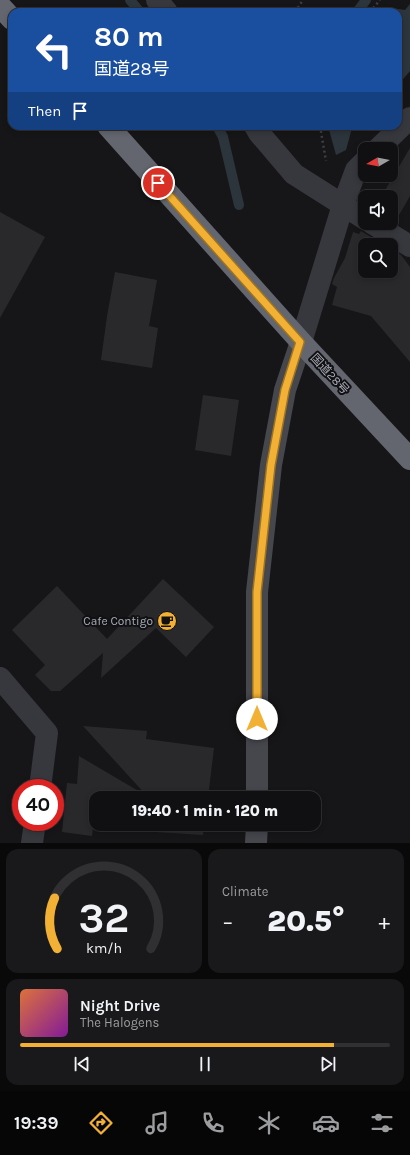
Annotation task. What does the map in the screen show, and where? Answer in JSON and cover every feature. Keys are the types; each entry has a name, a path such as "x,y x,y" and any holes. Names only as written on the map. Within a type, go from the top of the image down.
{"highway":[{"path":"0,6 8,15"},
{"name":"国道28号","path":"112,130 300,342 410,459"}],"street":[{"path":"157,0 164,8"},
{"path":"402,126 410,118"},
{"path":"257,130 294,174 358,214"},
{"path":"385,142 398,130"},
{"path":"257,791 257,592 271,465 285,390 343,205 358,168"},
{"path":"384,230 410,246"},
{"path":"0,678 47,733 41,779"},
{"path":"32,843 34,831"},
{"path":"256,843 257,831"}],"path":[{"path":"373,8 380,0"}],"shaded area":[{"path":"410,4 410,71 402,80 402,10 405,10"},
{"path":"329,130 351,130 346,150 336,155"}],"building":[{"path":"410,148 410,196 398,217 398,190 385,190 390,182 398,182 398,168"},
{"path":"0,212 45,237 0,318"},
{"path":"361,231 372,238 358,238 358,278 398,278 398,253 410,267 410,362 371,316 332,305 337,287 332,284 334,278 345,258 353,232 359,234"},
{"path":"115,272 157,280 149,326 158,328 152,368 101,360"},
{"path":"203,395 239,400 231,456 195,450"},
{"path":"163,579 214,627 186,657 156,628 101,678 103,653 60,691 51,691 35,675 45,665 12,630 57,586 107,639"},
{"path":"83,726 147,731 146,739 214,748 209,791 142,791"},
{"path":"79,756 138,791 89,791 89,831 93,831 92,836 62,832 64,831 67,783 77,784"},
{"path":"140,831 203,831 203,835"}],"waterway":[{"path":"130,0 137,8"},
{"path":"360,8 366,0"},
{"path":"219,130 223,137 239,205"}],"place":[{"name":"Cafe Contigo","path":"167,621"}],"route":[{"path":"158,183 300,342 285,390 271,465 257,592 257,719"}]}
